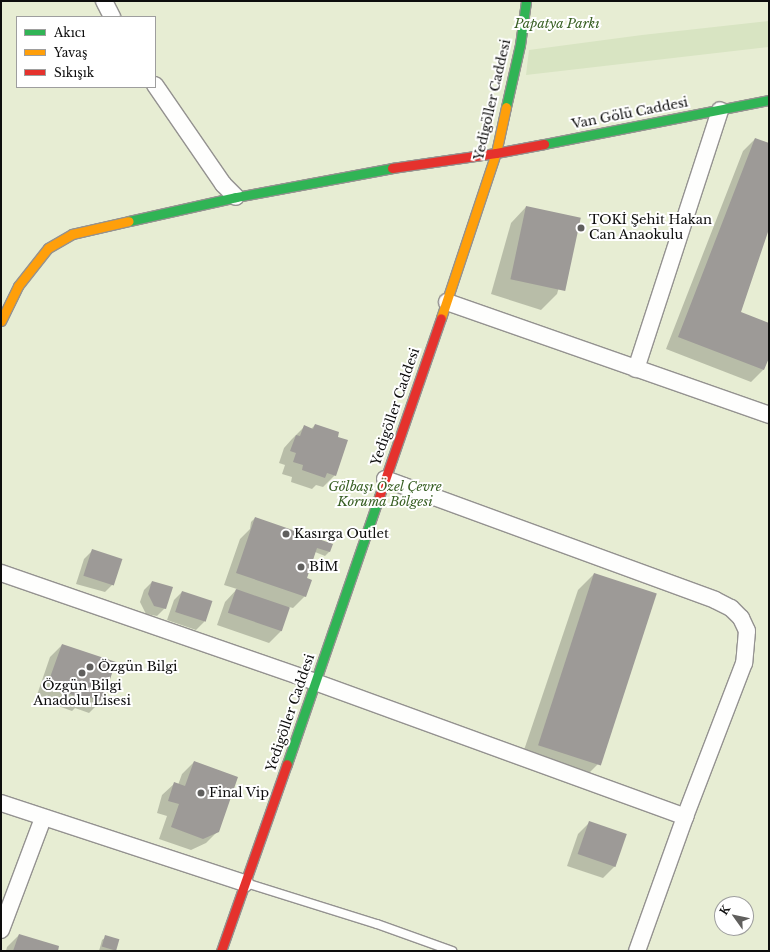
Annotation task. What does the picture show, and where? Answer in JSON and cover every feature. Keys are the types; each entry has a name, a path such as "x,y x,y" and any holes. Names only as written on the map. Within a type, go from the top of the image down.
{"street":[{"path":"104,1 112,16"},
{"name":"Yedigöller Caddesi","path":"221,951 447,302 496,153 520,45 526,1"},
{"path":"156,86 223,184 236,197"},
{"name":"Van Gölü Caddesi","path":"1,321 18,286 29,270 48,248 72,234 236,197 380,170 496,153 769,100"},
{"path":"636,369 720,110"},
{"path":"447,302 769,415"},
{"path":"385,479 715,600 731,608 742,618 747,631 744,663 684,817 637,951"},
{"path":"1,573 315,682 684,817"},
{"path":"1,803 42,818 245,883"},
{"path":"1,930 42,818"}],"lane":[{"path":"245,883 377,924 452,951"}],"green space":[{"name":"Gölbaşı Özel Çevre Koruma Bölgesi","path":"1,1 769,1 769,951 1,951"},
{"path":"769,21 769,47 526,75 529,50 642,35"}],"building":[{"path":"755,138 769,143 769,229 741,312 769,323 769,358 764,370 678,337"},
{"name":"TOKİ Şehit Hakan Can Anaokulu","path":"526,206 581,218 565,291 510,279"},
{"path":"315,424 339,432 338,437 348,440 336,476 327,473 325,478 302,470 303,465 293,462 296,453 290,451 296,435 300,436 304,425 313,429"},
{"path":"255,517 333,544 330,552 317,548 307,578 312,580 306,597 236,573"},
{"path":"92,549 122,559 114,586 83,576"},
{"path":"594,573 657,593 601,766 538,745"},
{"path":"152,581 173,587 166,609 154,606 148,594"},
{"path":"236,589 290,608 282,631 228,613"},
{"path":"182,591 212,601 206,622 175,612"},
{"name":"Özgün Bilgi Anadolu Lisesi","path":"62,644 116,662 102,702 86,696 85,699 61,691 62,688 48,683"},
{"name":"Final Vip","path":"194,761 238,777 219,832 203,839 171,827 179,804 168,801 174,782 185,786"},
{"path":"589,821 627,834 615,867 578,854"},
{"path":"19,934 59,946 58,951 13,951"},
{"path":"105,935 119,939 116,951 102,947"}],"traffic: fast":[{"path":"506,107 520,45 526,1"},
{"path":"544,144 769,100"},
{"path":"129,221 236,197 392,168"},
{"path":"287,764 379,497"}],"traffic: slow":[{"path":"441,318 496,153 506,107"},
{"path":"1,321 18,286 48,248 72,234 129,221"}],"traffic: jam":[{"path":"392,168 496,153 544,144"},
{"path":"379,497 441,318"},
{"path":"221,951 287,764"}],"place":[{"name":"TOKİ Şehit Hakan Can Anaokulu","path":"581,228"},
{"name":"Kasırga Outlet","path":"286,534"},
{"name":"BİM","path":"301,567"},
{"name":"Özgün Bilgi","path":"90,667"},
{"name":"Özgün Bilgi Anadolu Lisesi","path":"82,673"},
{"name":"Final Vip","path":"201,793"}],"park label":[{"name":"Papatya Parkı","path":"557,24"}]}
